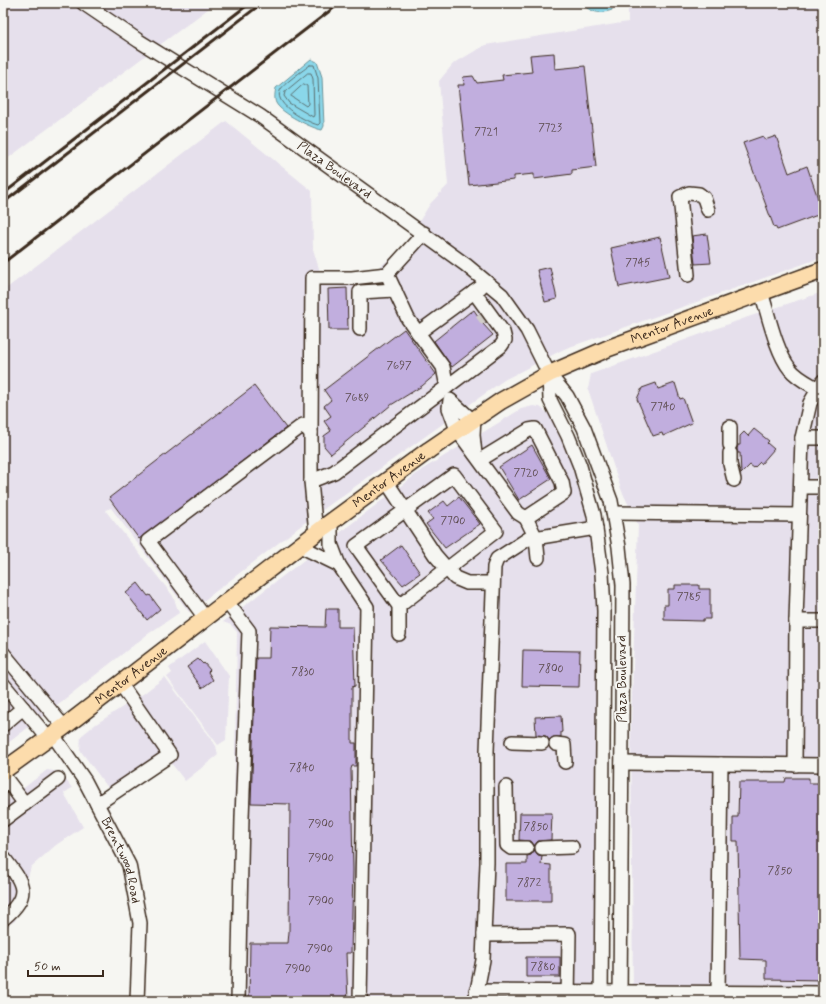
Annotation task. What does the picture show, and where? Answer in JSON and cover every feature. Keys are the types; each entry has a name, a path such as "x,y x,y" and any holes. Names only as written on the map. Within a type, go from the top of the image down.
{"main road":[{"name":"Mentor Avenue","path":"3,771 206,619 331,522 473,419 549,374 609,348 823,270"}],"street":[{"name":"Plaza Boulevard","path":"83,3 127,33 260,116 424,233 487,282 512,307 527,330 549,374 567,396 584,428 602,475 614,513 623,585 620,996"},
{"path":"688,275 680,198 689,193 699,194 704,198 708,210"},
{"path":"316,534 312,481 311,433 312,278 352,278 387,274 424,233"},
{"path":"387,274 408,318 443,367 447,388"},
{"path":"418,332 487,282"},
{"path":"360,329 360,292 395,290"},
{"path":"761,292 781,352 787,365 798,376 820,385 807,415 802,438 796,621 795,765"},
{"path":"472,294 484,317 500,337 502,341 501,346"},
{"path":"312,481 334,472 501,346 505,340 503,332 472,294"},
{"name":"Plaza Boulevard","path":"549,374 550,400 568,436 580,466 596,528 602,573 604,611 601,996"},
{"path":"478,457 473,435 473,419 450,400 449,408 457,430 518,513 526,518 536,538 538,558"},
{"path":"206,619 148,541 303,425 311,433"},
{"path":"730,427 730,464 734,480"},
{"path":"478,457 529,430 535,429 562,482 564,493 526,518"},
{"path":"802,438 823,438"},
{"path":"396,601 446,569 496,531 454,476 356,546 396,601 399,634"},
{"path":"386,482 407,509 446,569 455,578 467,583 492,583"},
{"path":"801,487 823,488"},
{"path":"614,513 799,515"},
{"path":"331,522 331,544 339,566 367,607 360,1001"},
{"path":"596,528 528,539 497,559 494,567 492,583 487,752 487,863 484,935 482,960 476,996 620,996 718,991 798,997 823,992"},
{"path":"300,546 339,566"},
{"path":"228,602 249,631 242,810 238,1001"},
{"path":"796,621 823,621"},
{"path":"3,652 55,733"},
{"path":"97,804 170,755 120,683"},
{"path":"3,684 23,708 55,733"},
{"path":"3,725 23,708"},
{"name":"Brentwood Road","path":"55,733 85,781 129,865 140,923 137,1001"},
{"path":"512,742 542,743"},
{"path":"556,744 564,745 565,762"},
{"path":"622,763 823,765"},
{"path":"718,991 720,764"},
{"path":"3,775 25,804"},
{"path":"3,820 58,779"},
{"path":"506,787 507,845 511,848 527,848"},
{"path":"542,848 572,847"},
{"path":"3,857 20,879 22,887 18,904 3,919"},
{"path":"484,935 569,934 568,996"}],"shaded area":[{"path":"3,3 216,3 3,162"},
{"path":"628,3 823,3 823,257 564,349 504,380 307,521 189,612 111,508 105,510 173,596 179,613 148,634 3,747 3,291 226,121 312,191 313,249 320,272 373,272 402,249 430,204 448,185 439,81 453,64 485,45 628,22"},
{"path":"823,292 823,1001 633,1001 631,723 638,525 621,489 588,389 591,374 748,317"},
{"path":"533,406 540,407 550,415 564,443 587,514 594,551 598,603 593,1001 231,1001 237,632 231,625 223,622 423,469 521,409"},
{"path":"205,641 229,676 226,740 218,745 167,677 172,673 169,668"},
{"path":"165,677 216,746 218,755 185,781 171,763 115,797 80,750 81,736 96,724 143,694"},
{"path":"47,770 60,772 72,788 64,793 83,827 56,845 31,867 15,921 3,927 3,804"}],"water":[{"path":"580,3 612,3 612,10 595,12"},
{"path":"311,59 317,62 322,77 324,126 322,130 304,123 290,115 279,107 275,100 276,88"}],"building":[{"path":"554,53 555,69 585,66 596,167 572,170 572,174 534,179 534,174 514,176 514,180 469,185 458,85 464,85 463,77 473,76 477,83 503,80 502,75 532,72 530,55"},
{"path":"763,136 765,140 776,136 789,173 807,166 823,213 777,230 775,226 774,227 743,143"},
{"path":"707,234 711,263 695,264 692,236"},
{"path":"660,237 669,277 619,287 611,248"},
{"path":"550,267 557,299 545,302 537,270"},
{"path":"347,288 348,330 329,330 328,289"},
{"path":"474,310 478,316 480,314 486,322 483,324 493,335 452,367 434,341"},
{"path":"404,329 436,374 422,386 391,405 331,454 324,446 324,436 331,431 324,421 331,416 324,406 331,400 324,390"},
{"path":"656,383 658,389 675,383 680,399 683,398 692,423 663,436 662,433 653,436 637,399 642,388"},
{"path":"254,386 286,428 139,539 109,498"},
{"path":"754,429 769,441 767,443 774,449 761,464 760,462 754,468 750,465 741,474 740,453 738,453 737,449 738,445 740,445 740,436 744,432 748,436"},
{"path":"532,445 551,479 519,500 499,467"},
{"path":"459,497 480,524 445,548 426,524 433,519 428,513 444,501 448,506"},
{"path":"401,545 420,573 403,585 381,560"},
{"path":"138,583 148,596 150,595 160,609 147,620 126,593"},
{"path":"675,585 699,585 699,589 710,589 710,619 703,619 703,621 664,620 664,605 668,605 668,589 675,589"},
{"path":"326,609 338,609 338,627 353,627 355,686 352,687 352,743 356,743 356,766 352,766 351,769 353,870 351,953 346,953 348,1001 249,1001 250,943 288,943 289,932 290,804 251,803 256,658 269,658 270,626 325,627"},
{"path":"523,650 580,651 579,687 522,686"},
{"path":"198,659 210,670 208,672 213,680 202,688 187,667"},
{"path":"561,716 561,737 553,737 549,740 546,736 536,735 535,717"},
{"path":"786,778 809,778 809,783 823,783 823,980 766,979 766,960 740,959 738,841 733,841 733,817 738,817 739,782 785,782"},
{"path":"520,813 552,813 551,840 538,841 534,846 531,841 519,840"},
{"path":"534,850 538,855 542,856 541,864 551,865 551,901 506,901 506,864 527,864 527,856 531,855"},
{"path":"526,957 560,957 560,977 526,977"}],"tunnel":[{"path":"481,313 487,321"}],"railway":[{"path":"3,194 250,3"},
{"path":"3,203 262,3"},
{"path":"3,263 340,3"}]}
